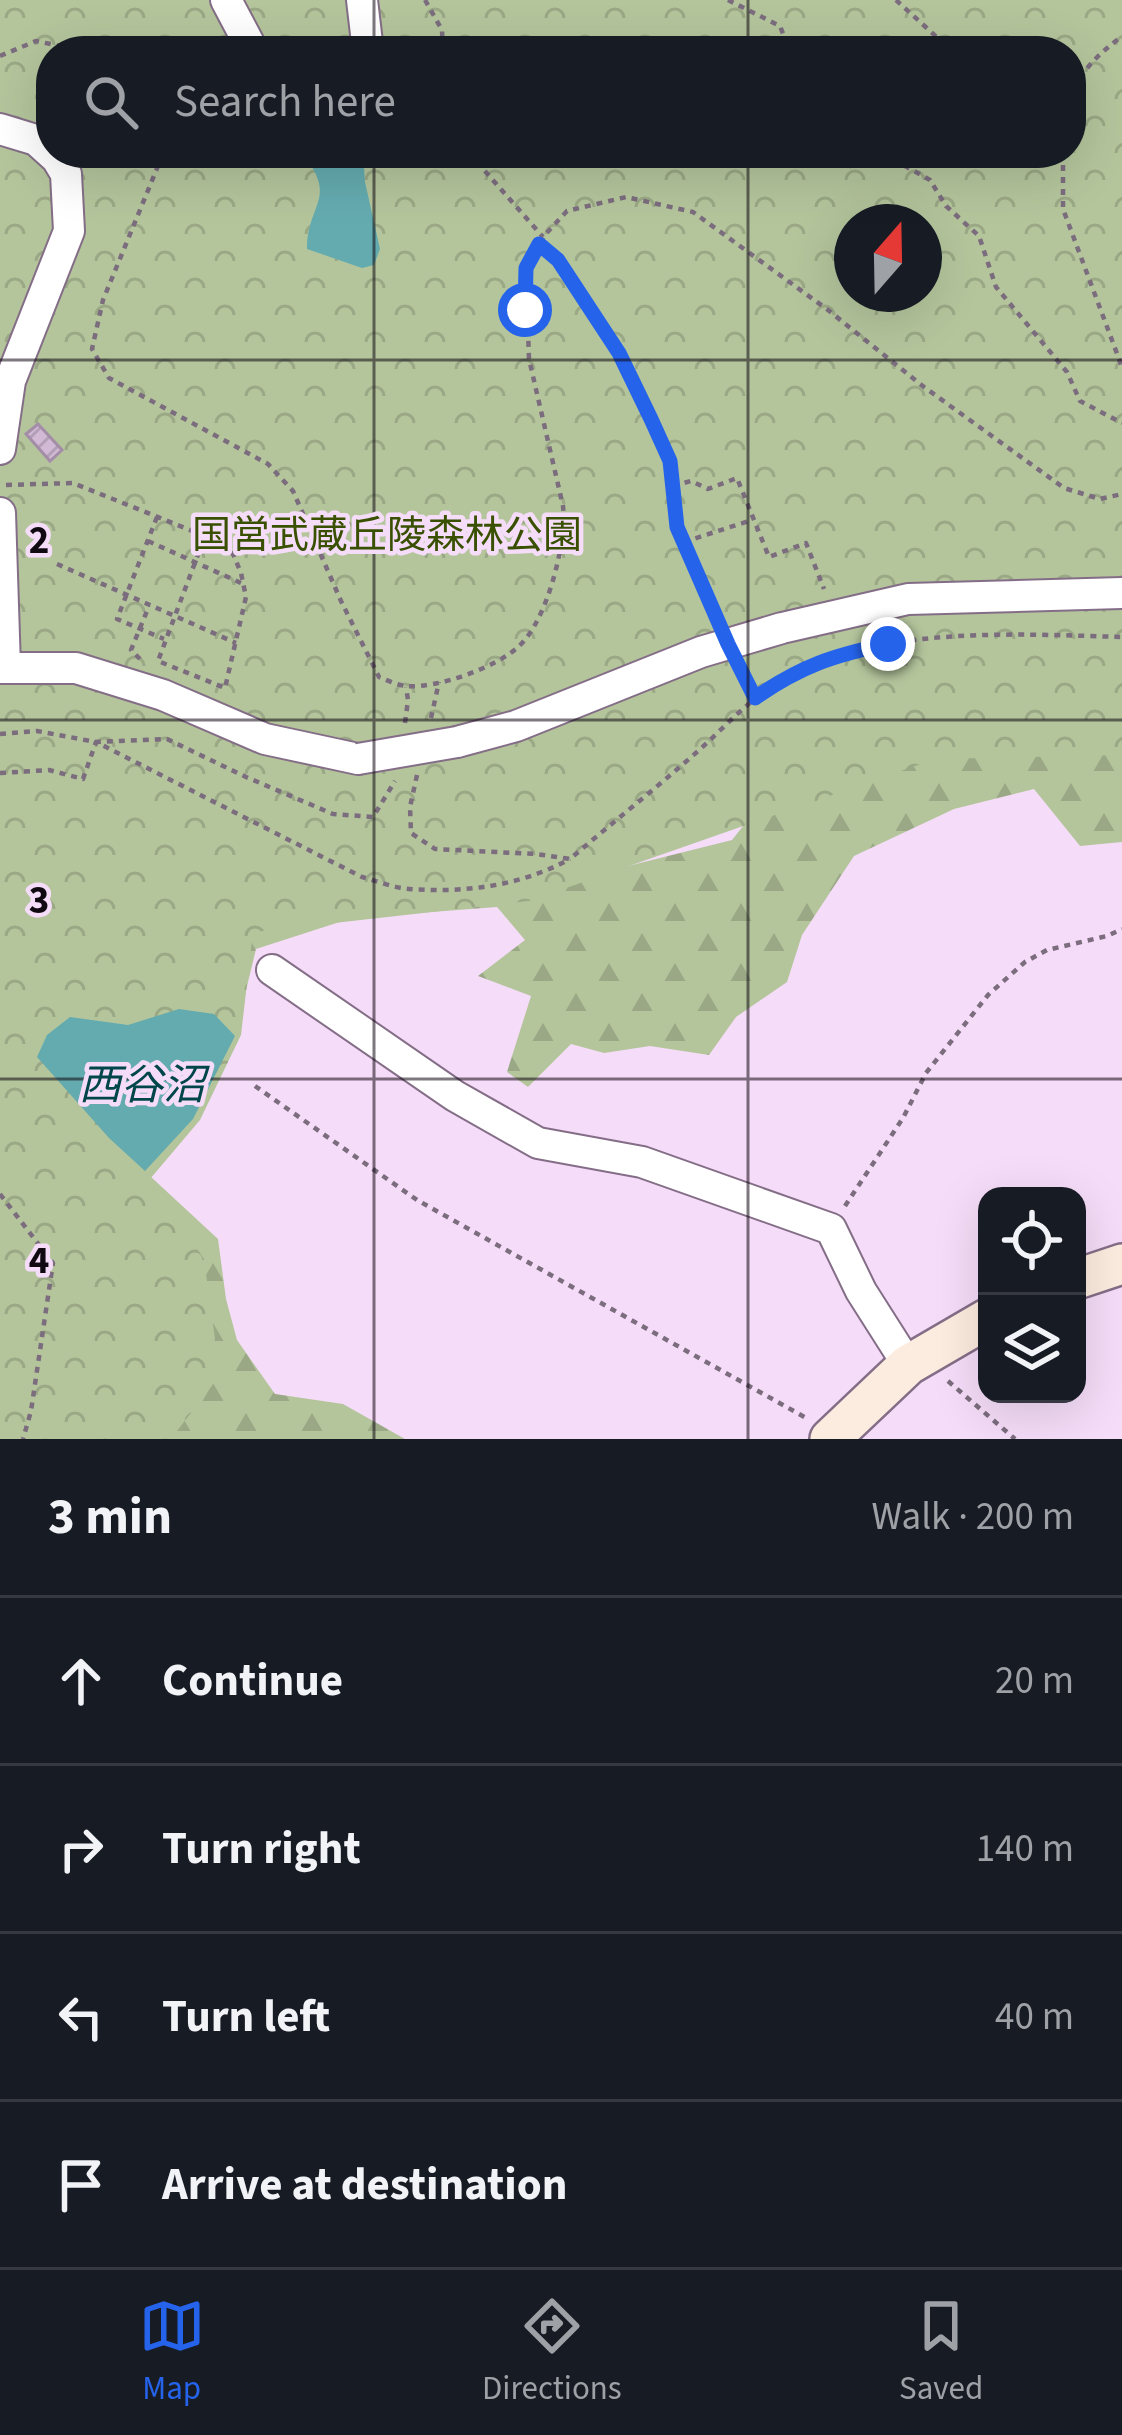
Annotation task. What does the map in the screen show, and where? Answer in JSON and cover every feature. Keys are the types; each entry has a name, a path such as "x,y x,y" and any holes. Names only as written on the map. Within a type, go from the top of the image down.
{"street":[{"path":"226,0 246,36"},
{"path":"362,0 366,36"},
{"path":"0,129 36,140"},
{"path":"0,448 10,381 69,231 62,168"},
{"path":"0,513 3,668 76,668 163,695 265,739 358,759 516,727 701,652 908,599 1122,593"},
{"path":"272,970 455,1096 538,1143 642,1162 831,1229 861,1292 915,1361"},
{"path":"1086,1276 1122,1264"},
{"path":"831,1436 915,1361 978,1324"}],"path":[{"path":"425,0 442,36"},
{"path":"728,0 780,26 784,36"},
{"path":"896,0 936,36"},
{"path":"1086,70 1122,37"},
{"path":"0,56 36,41"},
{"path":"157,168 104,300 92,349 109,377 268,464 293,491 379,677 406,686 475,672 520,646 545,605 565,528 529,359 526,268 543,237 567,211 626,197 693,212 1064,488 1100,499 1122,494"},
{"path":"482,168 543,237"},
{"path":"909,168 930,180 946,206 979,236 996,286 1067,372 1080,401 1122,423"},
{"path":"1063,168 1063,209 1122,367"},
{"path":"539,244 558,260 619,353 670,461 677,527 755,698"},
{"path":"673,486 691,481 708,489 737,478 769,557 806,543 836,616"},
{"path":"0,485 73,483 205,536 233,554 246,597 225,688 158,661 205,536"},
{"path":"157,517 116,620 165,640"},
{"path":"683,542 754,520"},
{"path":"148,541 243,584"},
{"path":"57,564 236,643"},
{"path":"136,687 142,666 131,650 149,606"},
{"path":"0,773 50,770 82,778 96,742 362,877 406,889 500,886 540,875 570,859 755,698 835,654 987,635 1122,638"},
{"path":"430,724 440,682"},
{"path":"420,766 410,807 411,833 435,849 570,859"},
{"path":"831,1229 903,1118 926,1073 988,994 1047,950 1122,929"},
{"path":"255,1086 417,1200 831,1436"},
{"path":"0,1195 53,1263 23,1439"},
{"path":"915,1361 1015,1439"}],"green space":[{"name":"国営武蔵丘陵森林公園","path":"0,0 1122,0 1122,755 935,759 529,901 253,932 241,1035 200,1120 150,1179 204,1259 220,1375 177,1431 185,1439 0,1439"},
{"path":"1122,663 1122,842 1080,846 1034,789 954,809 854,856 802,935 787,982 736,1017 709,1055 650,1046 604,1053 571,1044 528,1087 507,1072 531,996 478,976 525,940 497,907 352,918 256,949 235,1036 109,1138 218,1239 237,1340 275,1394 343,1404 405,1439 0,1439 0,1015 157,923 560,883 732,840 789,768"}],"water":[{"path":"313,168 364,168 380,249 374,265 362,268 307,249 318,181"},
{"name":"西谷沼","path":"179,1009 214,1014 235,1036 193,1119 145,1171 37,1057 47,1035 70,1017 128,1025"}],"building":[{"path":"38,424 62,450 50,461 26,434"}],"route":[{"path":"525,310 526,268 539,244 558,260 619,353 651,419 670,461 677,527 755,698 835,654 888,644"}]}
